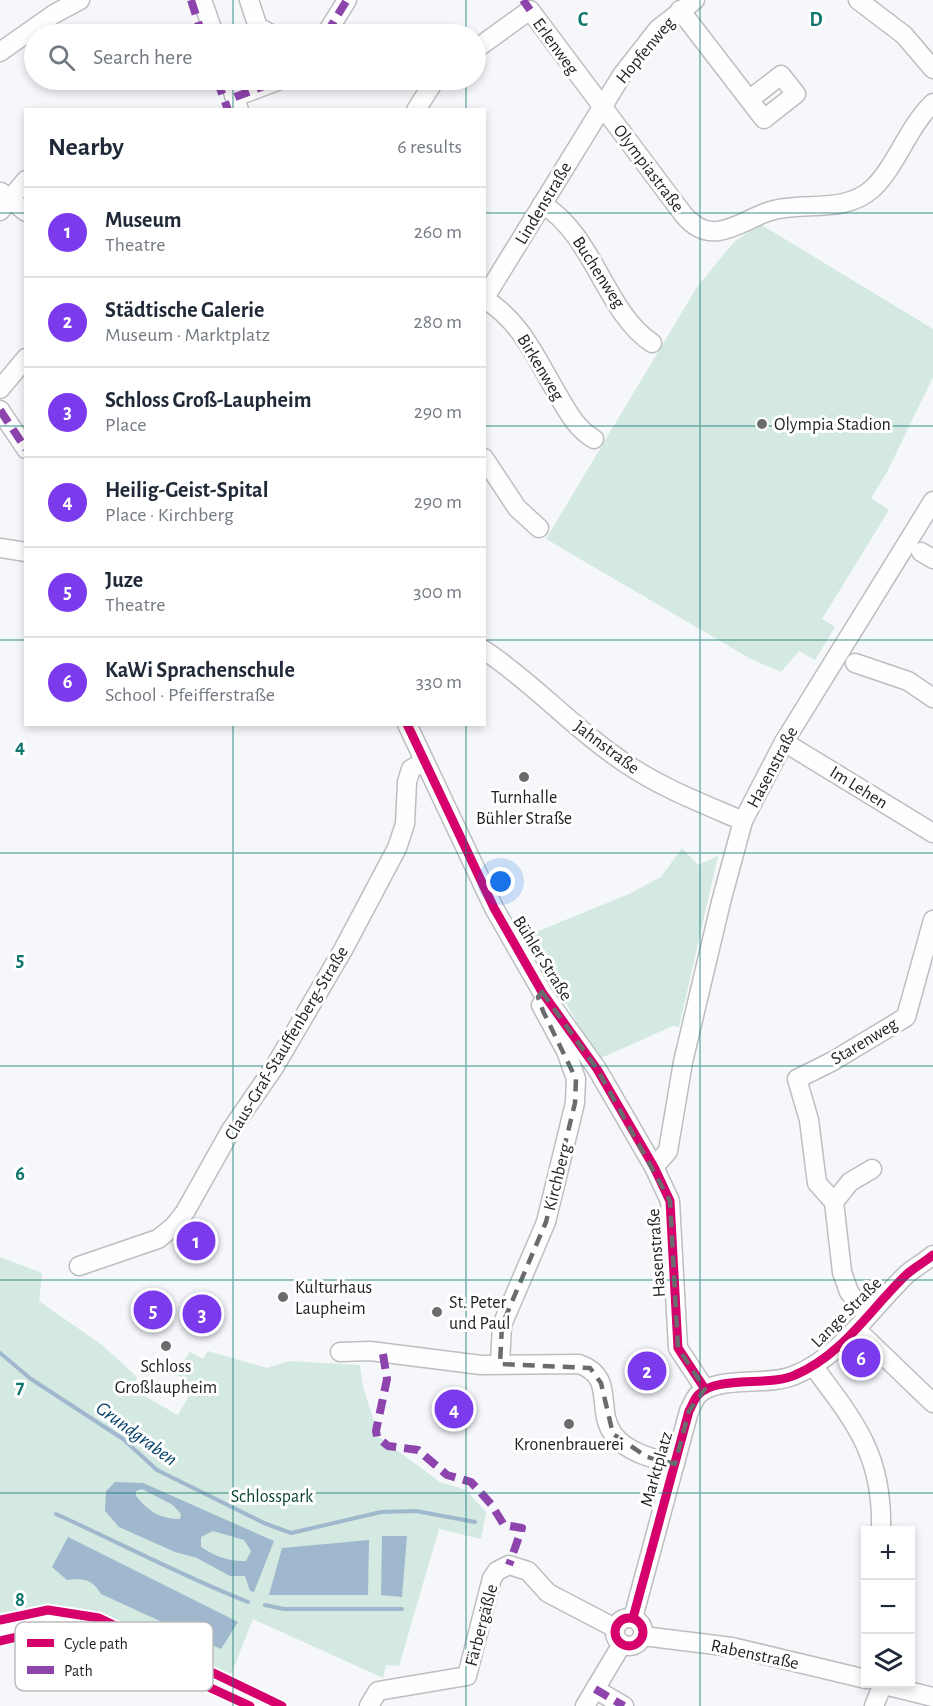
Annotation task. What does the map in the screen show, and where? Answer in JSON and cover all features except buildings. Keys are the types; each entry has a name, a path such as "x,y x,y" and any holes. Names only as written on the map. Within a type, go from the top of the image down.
{"street":[{"path":"40,24 80,0"},
{"path":"202,0 210,24"},
{"path":"249,0 257,24"},
{"path":"332,24 347,0"},
{"path":"858,0 904,35 933,69"},
{"name":"Erlenweg","path":"486,40 527,5 601,106"},
{"path":"687,5 749,100"},
{"name":"Hopfenweg","path":"601,106 640,50 687,5"},
{"path":"0,52 24,35"},
{"path":"234,95 249,90"},
{"path":"417,108 429,90"},
{"name":"Olympiastraße","path":"601,106 691,223 700,229 718,231 776,209 850,202 862,197 879,182 909,132 933,103"},
{"name":"Lindenstraße","path":"486,296 601,106"},
{"path":"24,182 3,200 24,211"},
{"name":"Buchenweg","path":"542,204 567,223 628,318 652,343"},
{"name":"Birkenweg","path":"486,300 500,308 517,326 574,423 594,440"},
{"path":"0,389 24,360"},
{"path":"0,410 24,446"},
{"path":"486,461 517,508 539,528"},
{"name":"Hasenstraße","path":"705,1389 681,1355 677,1341 670,1201 654,1167 668,1151 686,1052 721,902 743,821 784,742 933,501"},
{"path":"0,548 24,552"},
{"name":"Jahnstraße","path":"486,651 510,667 626,764 654,781 743,821"},
{"path":"855,663 908,681 933,698"},
{"name":"Bühler Straße","path":"408,726 494,908 542,992 597,1069 654,1167"},
{"name":"Im Lehen","path":"784,742 933,833"},
{"name":"Claus-Graf-Stauffenberg-Straße","path":"79,1266 158,1239 173,1227 185,1212 231,1130 275,1066 343,950 397,848 405,824 407,782 411,769 423,762"},
{"name":"Starenweg","path":"834,1202 817,1183 810,1127 797,1078 834,1061 906,1017 933,920"},
{"name":"Kirchberg","path":"500,1364 502,1325 546,1222 575,1103 576,1079 566,1052 543,1011 538,997 542,992"},
{"path":"872,1169 850,1182 834,1202 842,1272 862,1322 933,1403"},
{"name":"Lange Straße","path":"705,1389 717,1385 772,1382 794,1376 813,1366 862,1322 909,1272 933,1256"},
{"path":"340,1352 370,1351 480,1365 579,1364 590,1368 598,1376 607,1422 613,1434 624,1444 647,1457 675,1464"},
{"path":"813,1366 854,1420 874,1464 881,1526"},
{"name":"Marktplatz","path":"633,1618 689,1411 696,1396 705,1389"},
{"name":"Färbergäßle","path":"369,1706 378,1691 467,1676 492,1578 496,1571 509,1564 528,1571 548,1593 619,1636"},
{"path":"585,1706 596,1689 619,1636 624,1618 633,1618 641,1624 643,1636 636,1644 619,1636"},
{"path":"0,1632 15,1629"},
{"name":"Rabenstraße","path":"643,1636 732,1647 861,1676"},
{"path":"213,1682 266,1706"},
{"path":"872,1688 874,1706"},
{"name":"Rabenstraße","path":"904,1688 933,1697"},
{"path":"596,1689 624,1706"}],"highlighted area":[{"path":"542,992 597,1069 670,1201 678,1348 705,1389 689,1411 675,1464 647,1457 613,1434 601,1383 590,1368 500,1364 502,1325 546,1222 575,1103 576,1079 543,1011 538,997"}],"green space":[{"name":"Olympia Stadion","path":"760,224 933,329 933,377 887,472 871,498 889,510 822,619 835,627 815,660 799,651 781,672 751,659 546,539 697,287 734,242"},
{"path":"682,848 698,865 718,856 679,1027 673,1026 599,1059 526,936 629,894 661,877"},
{"name":"Schlosspark","path":"0,1257 42,1273 39,1301 102,1345 137,1377 132,1389 178,1415 195,1385 175,1374 190,1352 203,1359 208,1351 267,1368 289,1361 360,1365 363,1387 379,1437 440,1482 466,1490 486,1512 481,1539 439,1529 399,1666 386,1665 383,1678 253,1619 230,1677 213,1669 213,1622 115,1622 98,1614 72,1608 48,1607 0,1616"}],"water":[{"path":"115,1482 143,1483 274,1541 254,1592 250,1591 245,1576 230,1576 197,1558 175,1552 119,1527 105,1511 106,1491","holes":["142,1489 173,1505 181,1514 180,1519 166,1518 150,1510 136,1496 136,1491","213,1531 244,1540 251,1551 246,1561 222,1558 201,1547 201,1537"]},
{"path":"382,1536 407,1536 402,1597 381,1595"},
{"path":"68,1537 238,1622 221,1649 213,1645 213,1622 162,1622 101,1594 91,1582 78,1579 67,1580 52,1567"},
{"path":"369,1540 368,1595 269,1595 282,1548"}],"waterway":[{"name":"Grundgraben","path":"0,1353 31,1379 123,1439 157,1470 264,1523 291,1533 381,1512 416,1511 475,1522"},
{"path":"56,1514 248,1602"},
{"path":"265,1605 284,1609 402,1609"}],"marked path":[{"path":"191,0 199,24"},
{"path":"332,24 347,0"},
{"path":"523,0 530,10"},
{"path":"221,90 227,108"},
{"path":"235,97 254,90"},
{"path":"0,410 24,446"},
{"path":"383,1354 387,1379 376,1431 377,1437 388,1446 418,1450 447,1475 471,1482 491,1504 504,1525 522,1528 509,1565"},
{"path":"595,1689 624,1706"}],"cycle path":[{"path":"408,726 494,908 542,992 597,1069 654,1167 670,1201 678,1348 705,1389"},
{"path":"633,1618 689,1411 697,1397 706,1389 717,1385 784,1378 812,1366 828,1356 856,1330 907,1274 933,1255"},
{"path":"0,1620 48,1610 99,1618 107,1622"},
{"path":"629,1618 639,1622 643,1632 639,1642 629,1646 619,1642 615,1632 619,1622 629,1618"},
{"path":"0,1641 15,1637"},
{"path":"213,1673 282,1706"},
{"path":"213,1689 250,1706"}],"place":[{"name":"Olympia Stadion","path":"762,424"},
{"name":"Turnhalle Bühler Straße","path":"524,777"},
{"name":"Museum","path":"196,1241"},
{"name":"Kulturhaus Laupheim","path":"283,1297"},
{"name":"Juze","path":"153,1310"},
{"name":"St. Peter und Paul","path":"437,1312"},
{"name":"Schloss Groß-Laupheim","path":"202,1314"},
{"name":"Schloss Großlaupheim","path":"166,1346"},
{"name":"KaWi Sprachenschule","path":"861,1358"},
{"name":"Städtische Galerie","path":"647,1371"},
{"name":"Heilig-Geist-Spital","path":"454,1409"},
{"name":"Kronenbrauerei","path":"569,1424"}]}
